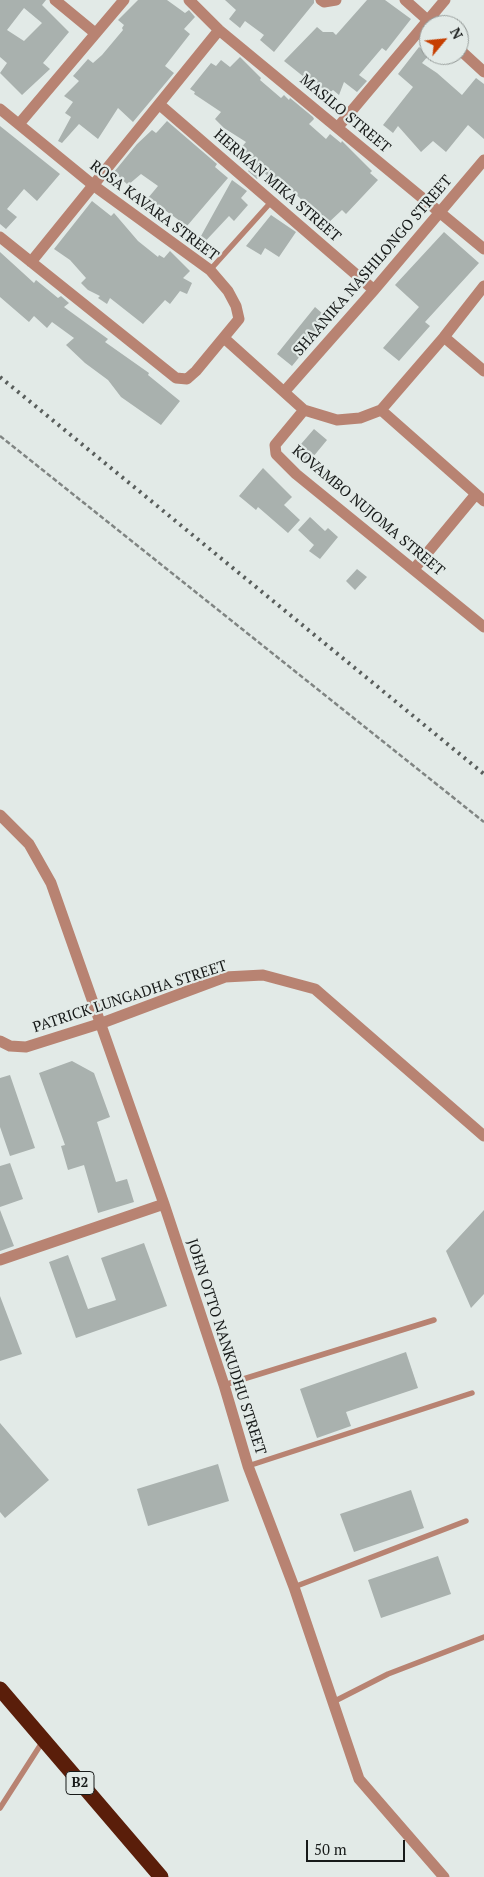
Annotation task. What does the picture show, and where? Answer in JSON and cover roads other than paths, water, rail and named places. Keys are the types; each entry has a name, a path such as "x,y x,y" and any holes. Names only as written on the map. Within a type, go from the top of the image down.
{"highway":[{"name":"B2","path":"0,1689 161,1877"}],"street":[{"path":"55,0 95,33"},
{"path":"19,124 124,0"},
{"name":"MASILO STREET","path":"189,0 219,30 484,249"},
{"path":"321,0 324,2 336,0"},
{"path":"405,0 421,15"},
{"path":"435,15 445,0"},
{"path":"31,262 219,30"},
{"path":"338,127 419,35"},
{"path":"469,58 484,72"},
{"name":"HERMAN MIKA STREET","path":"160,105 374,290"},
{"name":"ROSA KAVARA STREET","path":"0,110 94,185 210,270 228,291 236,306 239,319 187,379 176,378 0,237"},
{"name":"SHAANIKA NASHILONGO STREET","path":"284,392 374,290 484,160"},
{"path":"224,338 304,410 337,420 360,418 381,410 444,337 484,286"},
{"path":"444,337 484,371"},
{"name":"KOVAMBO NUJOMA STREET","path":"304,410 275,445 276,454 296,474 484,626"},
{"path":"381,410 480,498 414,569"},
{"name":"JOHN OTTO NANKUDHU STREET","path":"0,814 29,844 51,883 102,1023 164,1204 224,1385 248,1466 294,1587 359,1779 444,1877"},
{"name":"PATRICK LUNGADHA STREET","path":"0,1041 10,1046 26,1047 102,1023 225,977 263,975 315,989 484,1136"},
{"path":"0,1260 164,1204"}],"lane":[{"path":"210,270 272,201"},
{"path":"224,1385 434,1320"},
{"path":"248,1466 472,1393"},
{"path":"294,1587 466,1521"},
{"path":"333,1702 388,1674 484,1637"},
{"path":"0,1808 44,1741"}],"railway":[{"path":"0,377 484,774"}]}
